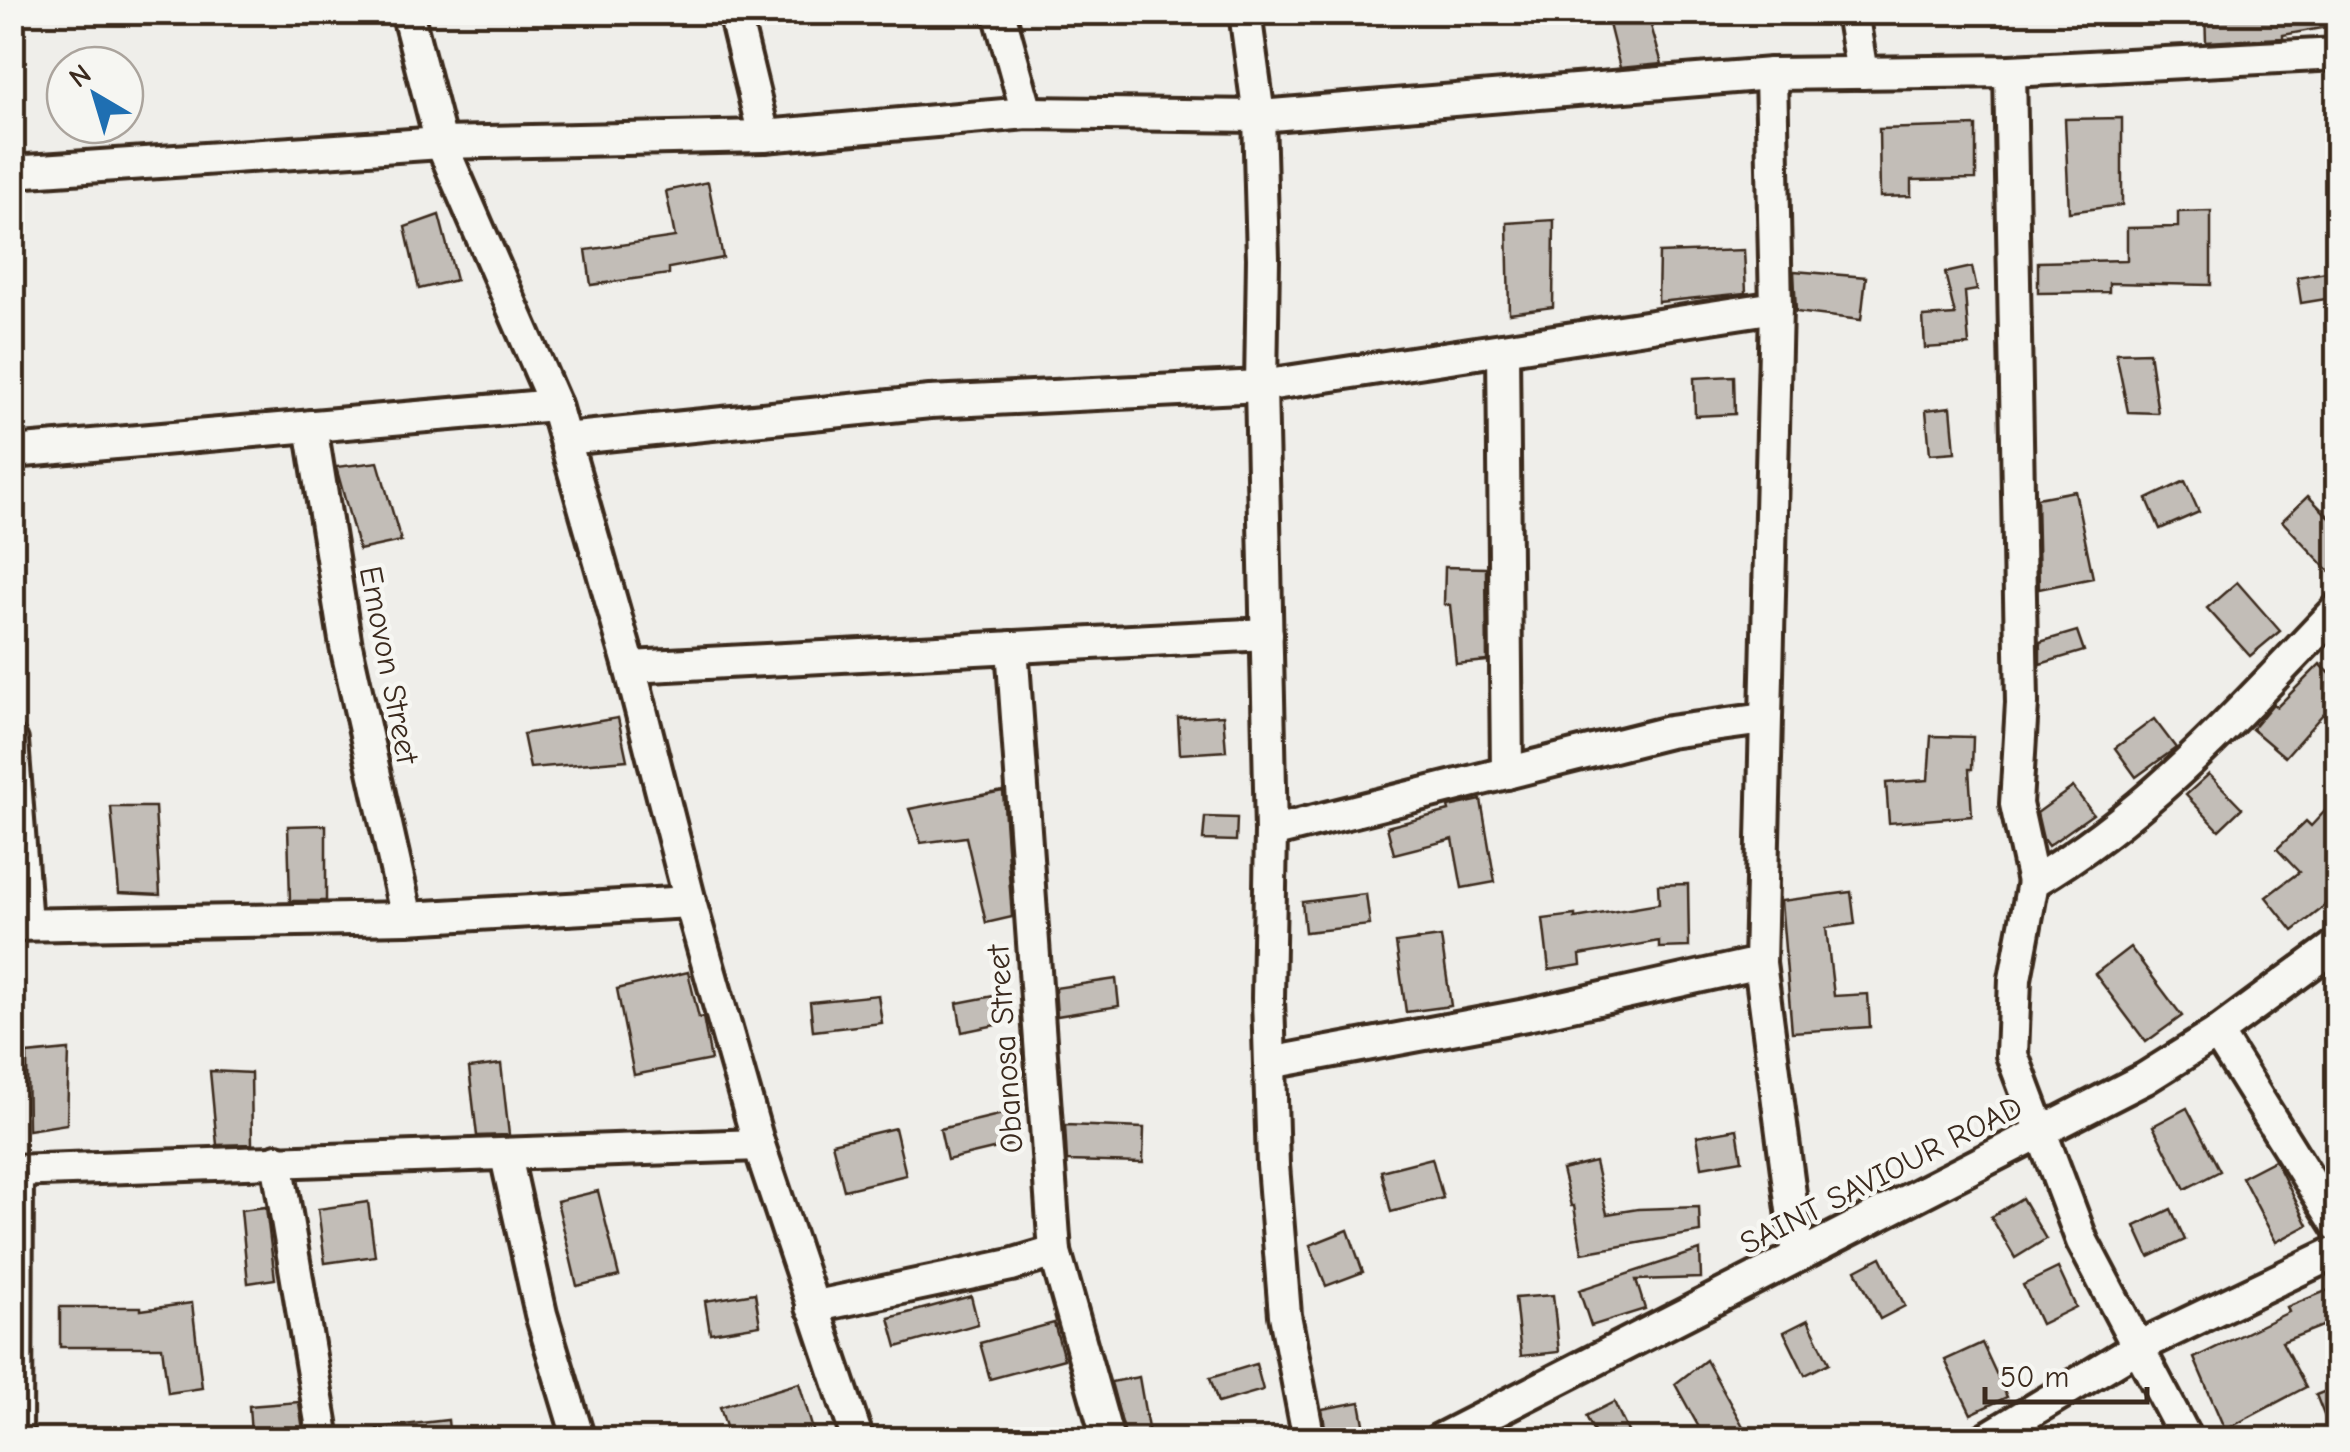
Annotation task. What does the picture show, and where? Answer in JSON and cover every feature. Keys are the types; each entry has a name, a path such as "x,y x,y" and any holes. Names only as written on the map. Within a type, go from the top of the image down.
{"street":[{"path":"406,12 441,143 565,439 759,1145 858,1440"},
{"path":"734,12 764,136"},
{"path":"999,12 1027,114"},
{"path":"1244,12 1259,116 1264,258 1261,386 1271,832 1268,998 1273,1165 1285,1315 1308,1440"},
{"path":"1852,12 1862,73"},
{"path":"12,172 441,143 764,136 1027,114 1259,116 1771,74 2010,71 2338,54"},
{"path":"2010,71 2022,703 2016,804 2033,882 2015,979 2012,1055 2082,1242 2187,1440"},
{"path":"1771,74 1776,306 1760,963 1798,1256"},
{"path":"565,439 930,402 1261,386 1776,306"},
{"path":"1503,349 1508,773"},
{"path":"12,452 554,405"},
{"name":"Emovon Street","path":"311,426 346,646 408,918"},
{"path":"2033,882 2070,860 2145,802 2222,731 2338,609"},
{"path":"630,667 1267,634"},
{"name":"Obanosa Street","path":"1012,647 1055,1252 1108,1440"},
{"path":"1271,832 1668,732 1764,718"},
{"path":"12,741 19,925 408,918 690,902"},
{"name":"SAINT SAVIOUR ROAD","path":"1439,1440 2144,1079 2217,1033 2338,944"},
{"path":"1270,1063 1526,1015 1760,963"},
{"path":"2217,1033 2338,1226"},
{"path":"16,1440 15,1172 759,1145"},
{"path":"506,1156 541,1314 579,1440"},
{"path":"278,1160 324,1440"},
{"path":"1984,1440 2136,1348 2338,1251"},
{"path":"812,1308 1055,1252"}],"building":[{"path":"1606,12 1647,12 1662,64 1620,68"},
{"path":"2205,12 2338,12 2338,25 2283,38 2206,42"},
{"path":"2122,118 2122,205 2069,212 2065,119"},
{"path":"1976,126 1976,179 1911,180 1911,196 1880,197 1879,129"},
{"path":"708,182 723,258 669,268 669,274 591,285 586,250 675,237 666,191"},
{"path":"2211,211 2211,285 2109,283 2109,292 2038,293 2038,262 2127,260 2127,228 2178,227 2178,212"},
{"path":"439,215 456,280 419,289 405,227"},
{"path":"1554,220 1553,307 1509,313 1507,223"},
{"path":"1744,250 1746,293 1658,302 1659,253"},
{"path":"1972,267 1977,290 1965,292 1969,345 1925,348 1923,317 1955,315 1945,273"},
{"path":"2338,270 2338,297 2301,303 2297,277"},
{"path":"1794,271 1866,277 1861,320 1796,312"},
{"path":"2149,352 2158,413 2128,412 2116,353"},
{"path":"1734,376 1735,414 1695,416 1694,378"},
{"path":"1951,407 1955,452 1930,454 1926,410"},
{"path":"378,462 401,541 359,550 336,467"},
{"path":"2185,481 2199,512 2160,529 2147,499"},
{"path":"2075,491 2093,578 2039,589 2037,498"},
{"path":"2308,496 2338,526 2338,580 2282,521"},
{"path":"1445,567 1486,568 1487,661 1456,664 1450,605 1444,605"},
{"path":"2237,582 2280,631 2250,656 2207,608"},
{"path":"2077,631 2084,651 2040,664 2040,642"},
{"path":"2320,664 2338,681 2338,728 2323,714 2285,757 2252,729 2273,704 2277,707"},
{"path":"1223,715 1226,751 1180,754 1178,718"},
{"path":"618,718 627,760 530,768 523,734"},
{"path":"2154,719 2176,748 2136,777 2115,748"},
{"path":"1931,736 1973,737 1969,769 1972,816 1889,823 1886,783 1928,780"},
{"path":"2209,774 2242,808 2219,830 2186,795"},
{"path":"2073,787 2093,814 2048,846 2037,813"},
{"path":"1003,791 1012,917 986,923 966,837 921,843 909,809"},
{"path":"2338,797 2338,890 2293,931 2266,897 2299,872 2277,849 2306,821 2311,826"},
{"path":"1481,800 1495,882 1462,888 1453,839 1394,854 1387,827"},
{"path":"111,807 155,807 160,895 119,893"},
{"path":"1205,817 1237,818 1236,841 1203,840"},
{"path":"326,825 326,901 290,901 288,826"},
{"path":"1688,884 1689,947 1659,948 1659,941 1580,955 1581,965 1549,970 1543,919 1575,918 1659,904 1658,885"},
{"path":"1851,892 1855,924 1826,928 1834,996 1868,994 1870,1027 1792,1032 1781,901"},
{"path":"1366,894 1370,925 1305,932 1302,902"},
{"path":"1441,937 1451,1006 1406,1012 1396,943"},
{"path":"2130,947 2182,1016 2146,1042 2095,974"},
{"path":"688,972 699,1018 703,1017 711,1060 634,1075 617,989"},
{"path":"1116,979 1119,1006 1057,1016 1055,988"},
{"path":"1004,994 1010,1022 962,1032 957,1003"},
{"path":"878,995 882,1023 813,1031 810,1002"},
{"path":"69,1050 67,1124 28,1130 27,1054"},
{"path":"501,1064 509,1135 477,1136 469,1068"},
{"path":"210,1071 251,1073 252,1144 217,1145"},
{"path":"2187,1108 2220,1171 2185,1189 2153,1126"},
{"path":"1011,1112 1018,1143 947,1160 940,1129"},
{"path":"1065,1125 1144,1128 1143,1163 1067,1161"},
{"path":"895,1128 906,1175 844,1190 832,1143"},
{"path":"1737,1129 1742,1160 1702,1167 1697,1136"},
{"path":"1432,1158 1443,1198 1391,1212 1381,1171"},
{"path":"2275,1160 2308,1225 2276,1242 2242,1177"},
{"path":"1595,1162 1607,1214 1699,1207 1700,1232 1582,1253 1574,1206 1562,1170"},
{"path":"598,1191 619,1276 577,1286 557,1201"},
{"path":"2022,1198 2046,1239 2015,1258 1991,1217"},
{"path":"368,1202 375,1256 325,1263 318,1209"},
{"path":"266,1207 275,1279 248,1283 241,1210"},
{"path":"2171,1209 2185,1240 2149,1257 2135,1226"},
{"path":"1348,1230 1363,1272 1326,1286 1310,1245"},
{"path":"1700,1250 1701,1278 1636,1280 1645,1309 1591,1326 1579,1290"},
{"path":"1881,1257 1905,1306 1880,1319 1856,1270"},
{"path":"2058,1268 2076,1307 2041,1324 2023,1285"},
{"path":"2338,1286 2338,1320 2282,1342 2306,1387 2225,1430 2194,1358 2289,1312 2287,1307"},
{"path":"755,1293 760,1325 710,1333 705,1301"},
{"path":"1553,1295 1559,1352 1521,1356 1515,1298"},
{"path":"971,1296 978,1324 897,1347 889,1318"},
{"path":"192,1303 202,1388 168,1393 162,1347 60,1347 60,1307 141,1310"},
{"path":"1808,1320 1829,1363 1805,1375 1784,1332"},
{"path":"1054,1323 1064,1359 990,1379 980,1343"},
{"path":"1982,1343 2007,1397 1971,1414 1945,1360"},
{"path":"1706,1360 1744,1428 1725,1440 1706,1440 1675,1384"},
{"path":"1256,1364 1263,1390 1218,1403 1210,1378"},
{"path":"1139,1377 1149,1434 1126,1438 1111,1382"},
{"path":"799,1383 816,1440 730,1440 720,1407"},
{"path":"2338,1386 2338,1440 2334,1440 2316,1395"},
{"path":"299,1402 303,1430 251,1434 249,1406"},
{"path":"1360,1402 1367,1440 1327,1440 1322,1409"},
{"path":"1614,1402 1632,1440 1598,1440 1586,1416"},
{"path":"448,1420 450,1440 378,1440 377,1428"}]}
